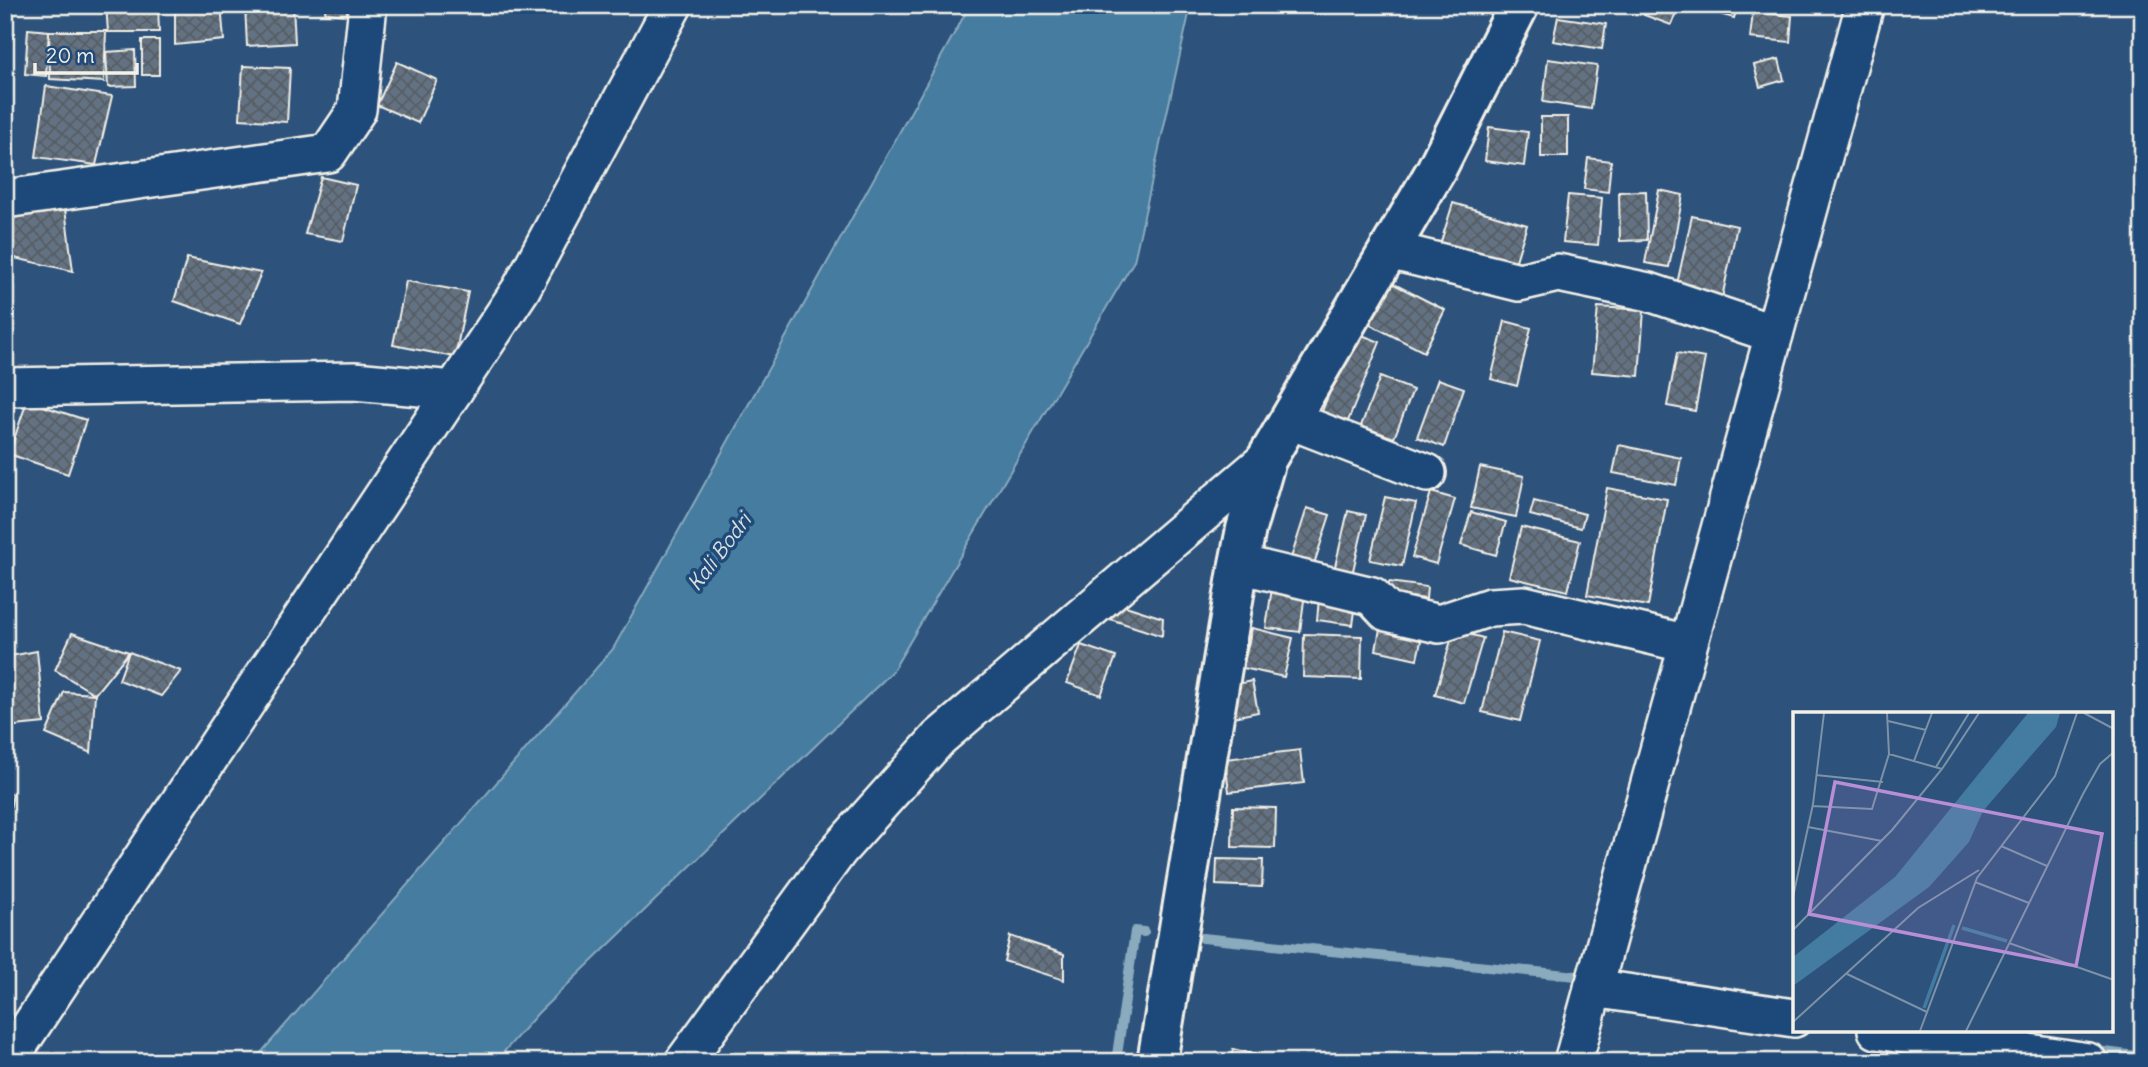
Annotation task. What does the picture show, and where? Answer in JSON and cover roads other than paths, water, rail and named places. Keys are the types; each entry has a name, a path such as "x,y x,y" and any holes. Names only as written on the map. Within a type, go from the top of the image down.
{"street":[{"path":"5,199 328,153 357,110 368,5"},
{"path":"7,1062 521,289 673,5"},
{"path":"1157,1062 1245,529 1266,460 1436,170 1519,5"},
{"path":"1573,1062 1865,5"},
{"path":"1389,250 1519,282 1558,273 1649,292 1774,334"},
{"path":"5,387 354,381 454,390"},
{"path":"1290,420 1427,473"},
{"path":"684,1062 838,851 939,738 1266,460"},
{"path":"1239,564 1372,596 1387,612 1438,624 1490,607 1524,605 1688,644"},
{"path":"1594,988 1793,1018"},
{"path":"1890,1032 2088,1062"}],"water":[{"name":"Kali Bodri","path":"970,5 1191,5 1134,261 892,672 538,1013 495,1062 253,1062 613,649"}],"waterway":[{"path":"1116,1062 1135,931 1144,932"},
{"path":"1203,938 1586,977"},
{"path":"2090,1050 2143,1057"}]}
